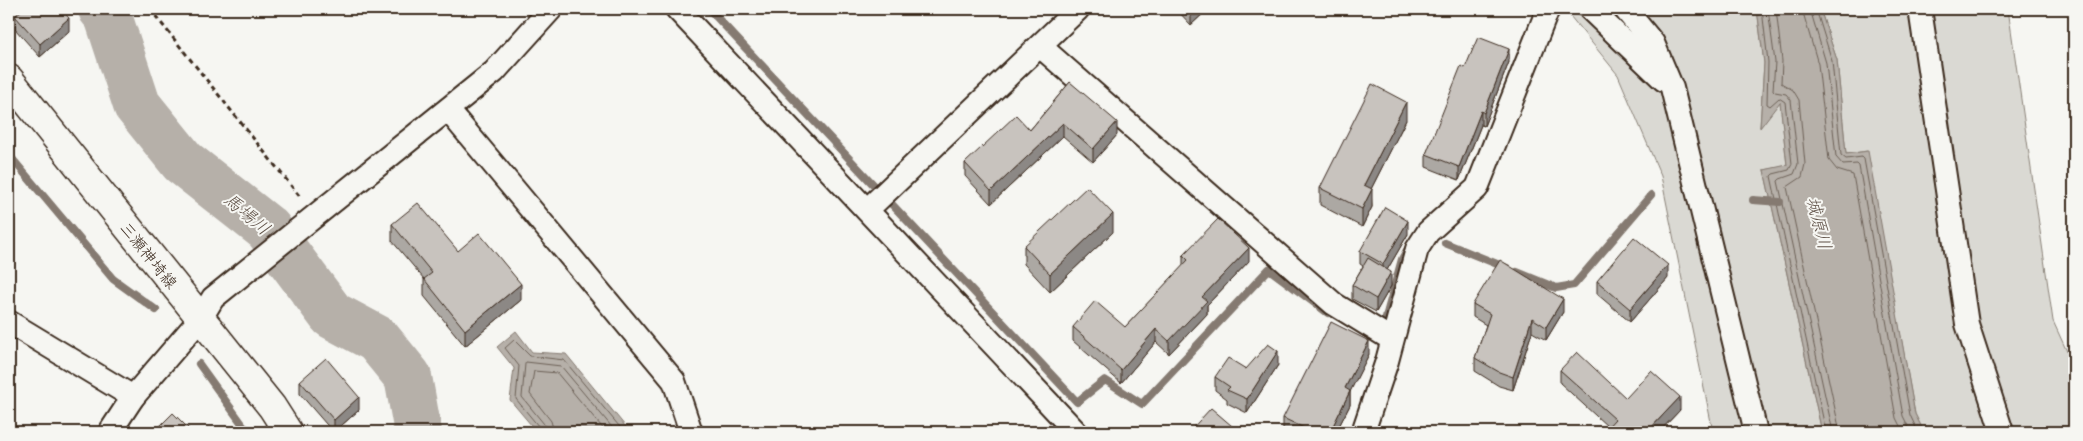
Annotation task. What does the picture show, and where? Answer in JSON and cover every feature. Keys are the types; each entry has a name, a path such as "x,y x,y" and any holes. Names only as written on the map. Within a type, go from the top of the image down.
{"main road":[{"name":"三瀬神埼線","path":"9,79 272,407 288,432"}],"street":[{"path":"110,432 133,397 200,318 213,298 494,72 551,9"},
{"path":"677,9 1076,432"},
{"path":"867,210 1078,9"},
{"path":"1363,432 1387,361 1391,339 1416,250 1428,232 1477,188 1548,9"},
{"path":"1590,9 1672,88"},
{"path":"1625,9 1653,43 1672,88 1756,432"},
{"path":"1920,9 1967,324 2002,432"},
{"path":"1040,46 1334,304 1391,339"},
{"path":"448,110 674,382 691,432"},
{"path":"9,322 133,397"}],"path":[{"path":"150,9 315,216"}],"shaded area":[{"path":"1533,9 1757,9 1764,63 1760,127 1780,101 1787,166 1764,170 1822,432 1713,432 1661,176 1618,75 1566,11"},
{"path":"1820,9 2008,9 2053,321 2074,367 2074,432 1924,432 1915,414 1867,151 1846,154 1837,60"}],"water":[{"name":"城原川","path":"1757,9 1820,9 1837,60 1846,154 1868,151 1915,414 1924,432 1822,432 1764,170 1787,165 1780,102 1760,128 1764,63"},
{"path":"516,331 532,352 566,354 630,432 537,432 510,400 514,368 497,347"}],"building":[{"path":"23,9 61,9 69,18 40,44 15,16"},
{"path":"1478,37 1509,49 1484,113 1481,111 1459,167 1426,154 1461,66 1465,68"},
{"path":"1070,82 1117,122 1093,149 1063,123 991,191 965,163 1016,115 1030,130"},
{"path":"1372,84 1406,102 1364,185 1372,189 1362,209 1320,188"},
{"path":"1087,187 1113,214 1050,274 1024,246"},
{"path":"418,203 458,251 479,233 521,284 465,330 424,279 432,273 392,224"},
{"path":"1385,207 1408,221 1383,264 1360,251"},
{"path":"1218,219 1249,248 1202,297 1207,301 1169,341 1156,329 1121,370 1073,327 1095,301 1125,327 1188,260 1183,255"},
{"path":"1634,237 1668,265 1630,309 1597,281"},
{"path":"1368,258 1391,272 1376,299 1352,285"},
{"path":"1500,260 1563,299 1546,327 1532,318 1513,377 1499,372 1475,358 1490,314 1473,304"},
{"path":"1331,322 1369,341 1345,388 1350,391 1330,432 1302,432 1304,428 1283,418"},
{"path":"1268,344 1278,351 1247,399 1227,390 1230,387 1215,377 1228,358 1246,369"},
{"path":"1577,352 1626,398 1651,371 1680,397 1647,432 1603,432 1615,419 1560,370"},
{"path":"326,358 359,397 334,420 300,381"},
{"path":"1211,408 1239,432 1189,432"},
{"path":"173,413 192,432 154,432"}],"waterway":[{"name":"馬場川","path":"102,9 108,16 137,105 183,162 268,229 332,315 377,339 408,377 418,432"},
{"path":"709,9 1077,402 1105,380 1142,404 1269,269 1328,313"},
{"path":"9,155 113,279 156,310"},
{"path":"1517,272 1556,288 1574,285 1651,195"},
{"path":"1753,200 1780,202"},
{"path":"1445,243 1507,268"},
{"path":"1386,317 1402,259 1407,250"},
{"path":"199,364 248,432"},
{"path":"1045,432 1047,430 1049,432"}]}
